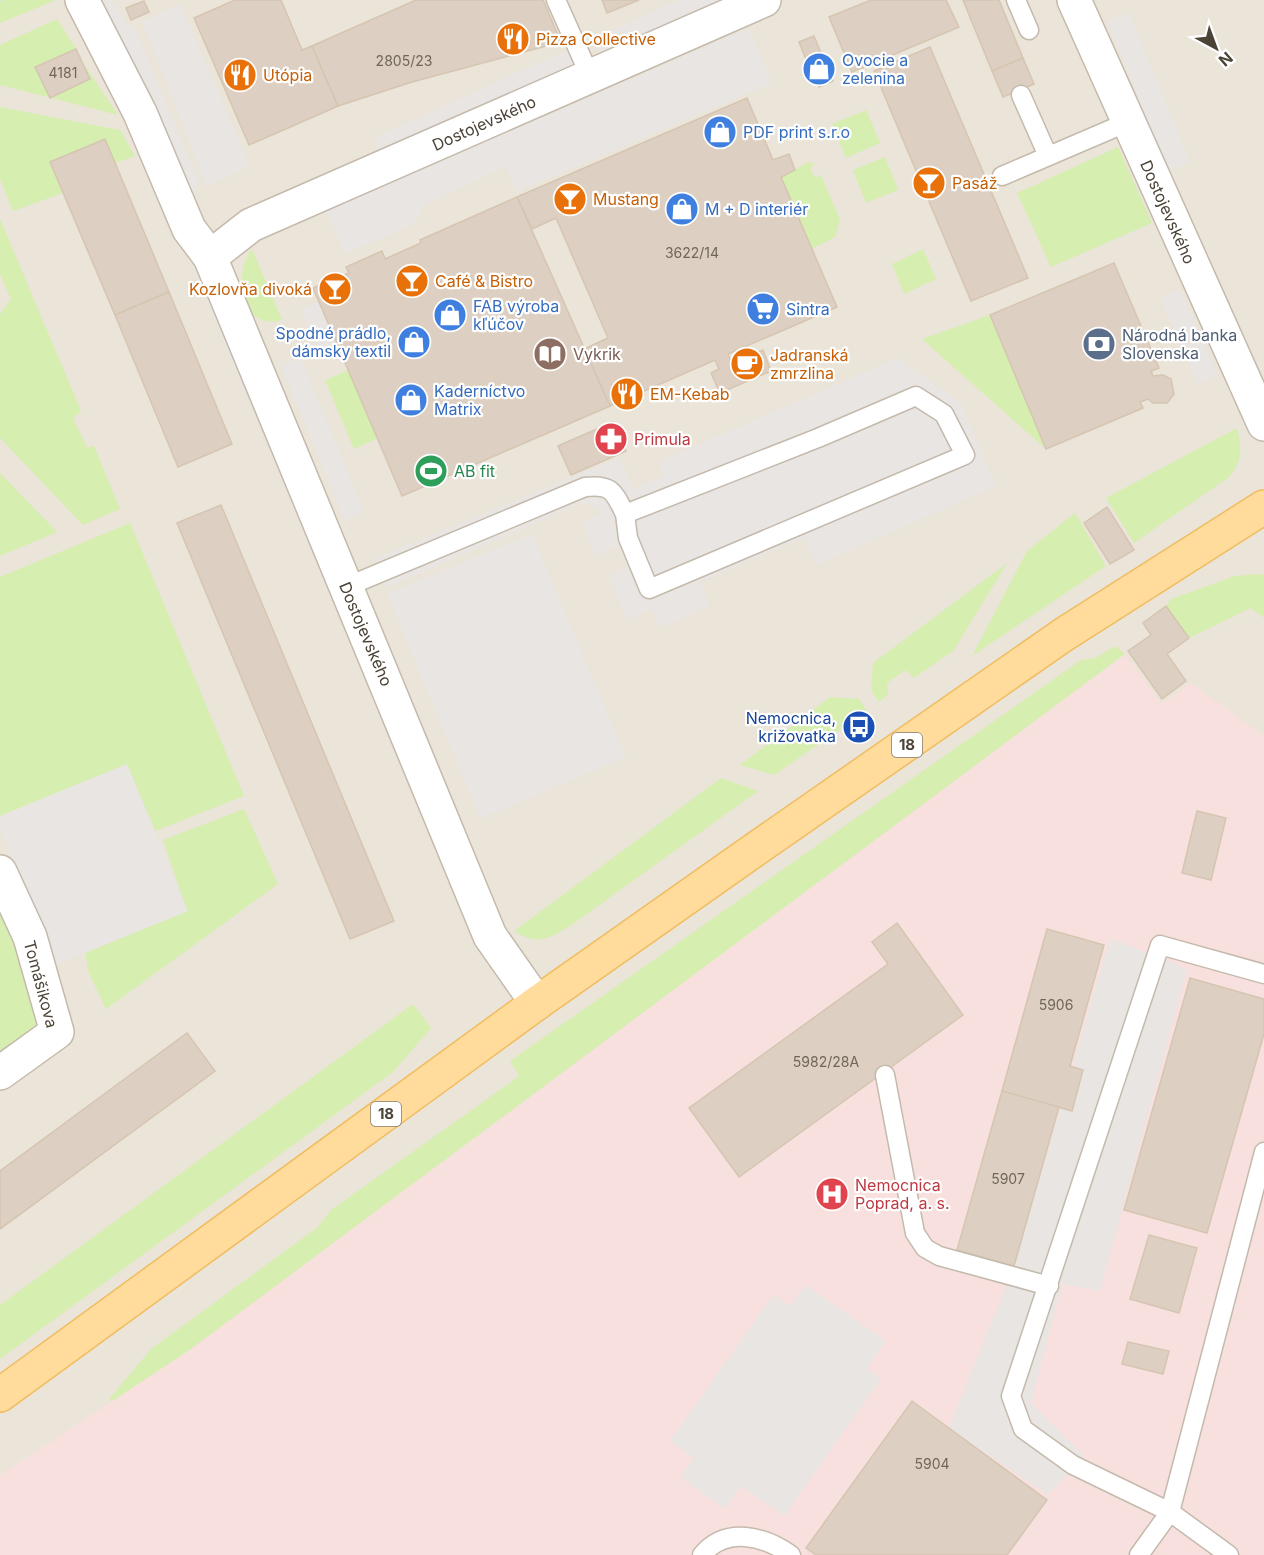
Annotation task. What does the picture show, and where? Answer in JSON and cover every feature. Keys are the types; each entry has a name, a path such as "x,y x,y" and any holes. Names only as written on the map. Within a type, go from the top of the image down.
{"main road":[{"name":"18","path":"0,1395 537,1004 1063,635 1264,507"}],"street":[{"name":"Dostojevského","path":"82,0 140,113 189,229 210,257 490,936 537,1004"},
{"name":"Dostojevského","path":"210,257 251,225 764,0"},
{"name":"Dostojevského","path":"1074,0 1264,424"},
{"name":"Tomášikova","path":"0,872 30,937 57,1032 0,1073"}],"lane":[{"path":"556,0 590,76"},
{"path":"1019,1 1029,30"},
{"path":"1021,95 1047,156"},
{"path":"1002,176 1128,122"},
{"path":"346,587 585,487 601,485 613,492 625,514 628,538 649,589 965,455 944,414 916,396 818,438 625,514"},
{"path":"1229,1555 1170,1512 1073,1465 1023,1429 1011,1396 1160,945 1264,974"},
{"path":"885,1075 915,1233 925,1248 939,1256 1049,1286"},
{"path":"1139,1555 1170,1512 1264,1152"},
{"path":"702,1555 710,1546 740,1535 772,1542 790,1555"}],"shaded area":[{"path":"0,0 1264,0 1264,1555 0,1555"},
{"path":"106,0 112,0 128,25 134,26 199,182 190,203 98,8"},
{"path":"679,0 724,0 599,55 592,39"},
{"path":"180,4 250,166 206,186 142,21"},
{"path":"1129,12 1190,162 1168,171 1107,22"},
{"path":"749,28 772,83 517,192 505,167 425,204 414,224 345,254 326,211"},
{"path":"569,49 575,67 376,154 376,137"},
{"path":"196,245 472,908 461,912 186,250"},
{"path":"1180,289 1218,375 1197,384 1160,298"},
{"path":"319,301 336,342 318,350 300,310"},
{"path":"301,358 364,512 344,520 281,366"},
{"path":"897,358 961,403 996,486 817,565 804,538 700,582 710,606 660,628 652,610 627,620 608,575 627,567 618,546 595,556 582,523 603,513 590,504 580,504 386,588 373,559 620,457 633,489 664,476 658,462"},
{"path":"532,534 626,757 480,819 387,594"},
{"name":"Nemocnica Poprad, a. s.","path":"1125,654 1161,704 1191,683 1264,736 1264,1555 0,1555 0,1475 188,1351"},
{"path":"127,764 188,911 55,965 0,829 0,816"},
{"path":"1110,938 1187,969 1100,1291 1062,1284 1031,1403 1085,1456 1048,1495 949,1428 1014,1266"},
{"path":"805,1285 886,1341 867,1368 881,1379 784,1516 741,1486 725,1509 680,1477 694,1458 670,1441 773,1295 790,1306"}],"green space":[{"path":"3,0 56,0 0,23 0,2"},
{"path":"57,19 76,49 36,67 50,98 0,85 0,45"},
{"path":"81,60 118,115 50,98 90,79"},
{"path":"0,107 120,130 135,156 115,163 105,140 51,161 63,193 13,211 0,179"},
{"path":"866,110 880,143 846,158 832,124"},
{"path":"1118,147 1152,223 1051,267 1017,193"},
{"path":"885,157 898,190 866,203 853,170"},
{"path":"809,162 815,164 810,168 815,178 821,175 840,220 835,237 812,249 781,177"},
{"path":"0,219 81,411 73,418 87,448 94,446 120,509 83,525 0,438 0,314 11,299 0,274"},
{"path":"252,249 282,320 268,321 257,317 249,309 244,298 242,272"},
{"path":"923,249 936,279 904,294 892,264"},
{"path":"990,315 1046,449 922,339"},
{"path":"349,370 378,438 354,449 325,380"},
{"path":"1237,428 1240,454 1237,465 1229,477 1134,543 1106,498"},
{"path":"0,473 57,532 0,556"},
{"path":"1075,513 1106,566 972,656 1027,551"},
{"path":"130,523 244,796 155,831 127,764 0,816 0,577"},
{"path":"1007,563 954,650 914,678 906,670 887,683 888,695 879,702 871,690 873,663"},
{"path":"1264,575 1264,618 1251,608 1189,638 1166,606 1171,599 1235,576"},
{"path":"1115,646 1125,654 188,1351 111,1402 110,1398 151,1349 318,1227 331,1210 514,1080 519,1075 510,1061 1081,660 1096,658"},
{"path":"830,697 859,699 867,711 774,775 740,765"},
{"path":"721,778 758,791 562,931 549,937 536,939 522,936 514,931"},
{"path":"244,809 278,884 106,1009 89,973 85,953 187,911 163,840"},
{"path":"0,901 45,1018 31,1044 0,1063"},
{"path":"413,1004 431,1028 393,1072 0,1359 0,1305"}],"building":[{"path":"235,0 281,0 302,50 312,46 338,106 249,145 194,18"},
{"path":"416,0 543,0 561,42 412,82 338,106 312,46"},
{"path":"602,0 639,0 607,13"},
{"path":"871,0 946,0 959,27 852,72 829,17"},
{"path":"963,0 999,0 1023,58 992,71"},
{"path":"144,1 149,12 131,20 126,8"},
{"path":"814,36 824,60 809,67 799,42"},
{"path":"930,47 1028,278 971,301 874,71"},
{"path":"76,49 90,79 50,98 35,67"},
{"path":"1023,58 1034,84 1003,97 992,71"},
{"path":"824,60 833,81 819,87 809,67"},
{"path":"747,98 773,160 789,154 795,170 781,177 837,307 728,354 732,364 763,350 771,371 720,393 711,373 719,369 715,360 610,406 584,349 608,338 556,218 532,229 517,197"},
{"path":"105,139 169,292 115,315 50,162"},
{"path":"517,197 610,406 402,496 313,288 349,273 346,267 382,251 385,259 421,243 420,240"},
{"path":"1114,263 1159,368 1151,371 1153,376 1163,375 1171,379 1174,394 1167,403 1153,403 1148,399 1140,402 1143,408 1046,449 990,315"},
{"path":"169,292 232,444 178,467 115,315"},
{"path":"613,422 626,451 571,475 558,446"},
{"path":"221,505 394,921 350,939 177,523"},
{"path":"1107,507 1134,550 1110,564 1084,523"},
{"path":"1166,606 1189,638 1167,654 1186,681 1162,699 1128,651 1151,635 1143,623"},
{"path":"1197,811 1226,818 1211,880 1182,873"},
{"path":"897,923 963,1015 739,1177 689,1108 888,964 872,942"},
{"path":"1047,929 1104,945 1070,1066 1083,1070 1072,1111 1002,1091"},
{"path":"1190,978 1264,999 1264,1034 1207,1233 1124,1210"},
{"path":"187,1033 215,1071 0,1229 0,1171"},
{"path":"1002,1091 1059,1107 1014,1266 957,1250"},
{"path":"1149,1235 1197,1248 1179,1313 1130,1299"},
{"path":"1128,1342 1169,1351 1163,1374 1122,1364"},
{"path":"912,1401 1047,1500 1007,1555 816,1555 806,1548"}],"place":[{"name":"Pizza Collective","path":"513,39"},
{"name":"Ovocie a zelenina","path":"819,69"},
{"name":"Utópia","path":"240,75"},
{"name":"PDF print s.r.o","path":"720,132"},
{"name":"Pasáž","path":"929,183"},
{"name":"Mustang","path":"570,199"},
{"name":"M + D interiér","path":"682,209"},
{"name":"Café & Bistro","path":"412,281"},
{"name":"Kozlovňa divoká","path":"335,289"},
{"name":"Sintra","path":"763,309"},
{"name":"FAB výroba kľúčov","path":"450,315"},
{"name":"Spodné prádlo, dámsky textil","path":"414,342"},
{"name":"Národná banka Slovenska","path":"1099,344"},
{"name":"Vykrik","path":"550,354"},
{"name":"Jadranská zmrzlina","path":"747,364"},
{"name":"EM-Kebab","path":"627,394"},
{"name":"Kaderníctvo Matrix","path":"411,400"},
{"name":"Primula","path":"611,439"},
{"name":"AB fit","path":"431,471"},
{"name":"Nemocnica, križovatka","path":"859,727"},
{"name":"Nemocnica Poprad, a. s.","path":"832,1194"}]}
